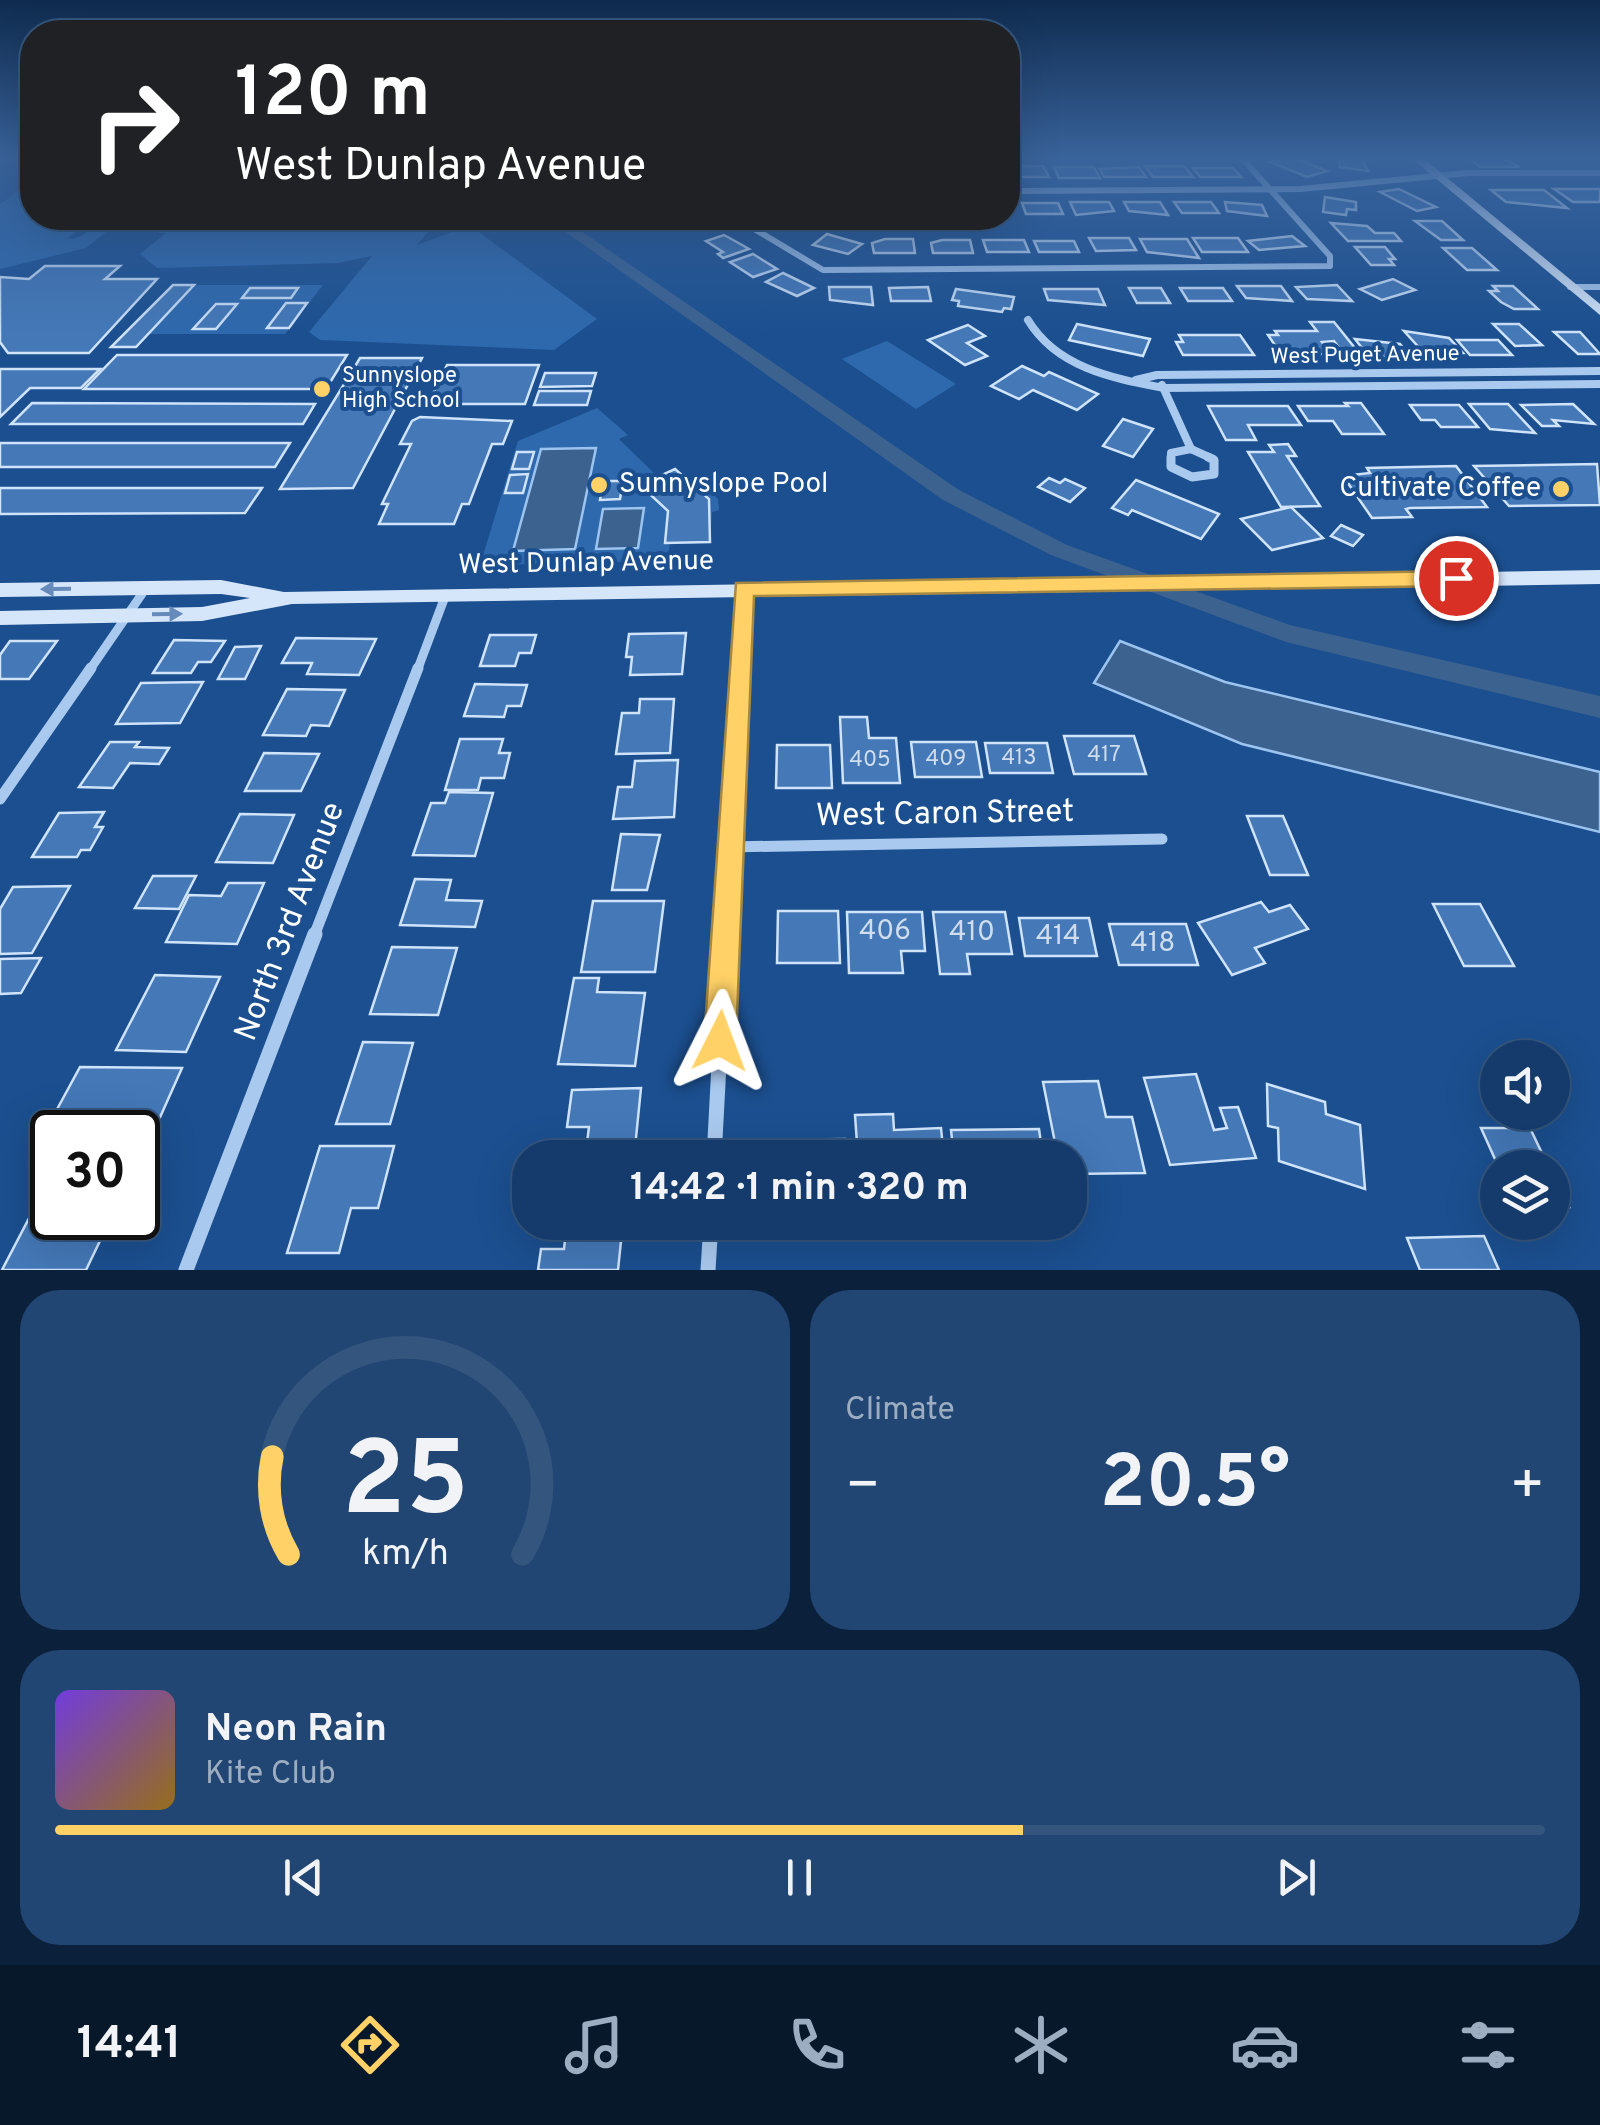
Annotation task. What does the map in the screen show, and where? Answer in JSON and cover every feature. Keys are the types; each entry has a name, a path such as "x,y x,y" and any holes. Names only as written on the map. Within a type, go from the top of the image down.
{"main road":[{"path":"1485,216 1600,311"},
{"name":"West Dunlap Avenue","path":"0,590 221,587 292,597 1600,576"},
{"name":"West Dunlap Avenue","path":"0,618 202,614 292,597"}],"street":[{"path":"756,230 823,270 1330,266 1330,256 1293,216"},
{"path":"1570,287 1600,287"},
{"name":"West Puget Avenue","path":"1028,320 1045,347 1130,382 1164,388 1600,384"},
{"name":"West Puget Avenue","path":"1130,382 1157,376 1600,371"},
{"path":"1317,374 1326,387"},
{"path":"1157,376 1190,449 1214,460 1214,474 1192,477 1171,467 1171,453 1190,449"},
{"path":"0,798 146,588"},
{"path":"715,1140 744,588"},
{"name":"North 3rd Avenue","path":"186,1270 446,594"},
{"name":"West Caron Street","path":"730,847 1162,839"},
{"path":"708,1270 710,1240"}],"shaded area":[{"path":"0,216 20,216 20,230 78,230 67,239 91,230 108,230 86,248 0,269"},
{"path":"430,230 417,245 458,230 476,230 597,319 554,350 320,340 309,332 372,256 338,263 157,268 140,254 166,233 151,232"},
{"path":"194,285 323,285 285,334 148,334"},
{"path":"887,341 956,384 916,409 842,359"},
{"name":"Sunnyslope Pool","path":"597,408 628,435 619,439 657,476 675,469 704,495 712,493 718,499 719,510 712,512 710,542 670,543 668,556 661,561 480,565 518,441"},
{"path":"596,448 575,549 513,551 541,449"},
{"path":"644,508 638,548 596,549 603,509"},
{"path":"1120,641 1225,682 1600,772 1600,832 1242,744 1094,683"}],"building":[{"path":"1415,221 1442,221 1463,240 1441,240"},
{"path":"1331,223 1367,226 1375,233 1394,233 1401,241 1348,241"},
{"path":"827,234 862,244 848,254 813,245"},
{"path":"724,235 749,249 723,258 718,254 723,252 706,241"},
{"path":"1292,236 1305,246 1259,250 1248,241"},
{"path":"1089,238 1129,238 1136,250 1096,251"},
{"path":"1193,238 1238,238 1248,252 1202,252"},
{"path":"913,239 915,253 874,253 872,243"},
{"path":"1140,239 1187,239 1199,258 1147,252"},
{"path":"970,240 973,253 933,253 931,243"},
{"path":"983,240 1024,240 1029,252 987,252"},
{"path":"1034,241 1074,241 1079,252 1039,252"},
{"path":"1355,247 1385,247 1395,259 1389,259 1394,265 1371,265"},
{"path":"1443,248 1472,248 1497,270 1467,270"},
{"path":"753,254 777,269 753,277 730,262"},
{"path":"45,266 120,266 105,279 157,279 89,353 8,353 0,342 0,277 29,279"},
{"path":"783,273 814,288 797,296 766,282"},
{"path":"1393,279 1415,290 1382,300 1360,289"},
{"path":"173,285 194,285 136,347 111,347"},
{"path":"1337,285 1352,301 1307,299 1296,287"},
{"path":"1237,286 1281,286 1292,301 1246,298"},
{"path":"1493,286 1513,286 1538,309 1514,309 1489,291 1498,291"},
{"path":"829,287 871,287 873,305 830,300"},
{"path":"928,287 931,301 891,301 889,288"},
{"path":"250,288 298,288 291,298 242,298"},
{"path":"1129,288 1161,288 1170,303 1137,303"},
{"path":"1180,288 1223,288 1232,301 1188,301"},
{"path":"956,289 1014,297 1011,309 1004,308 1002,312 958,306 959,301 952,300"},
{"path":"1044,289 1098,289 1105,305 1048,300"},
{"path":"286,303 307,303 289,328 267,328"},
{"path":"216,304 237,304 216,329 193,329"},
{"path":"1310,322 1334,322 1363,358 1347,358 1334,341 1322,342 1332,354 1281,354 1268,335 1278,335 1275,331 1317,331"},
{"path":"1077,324 1150,339 1143,356 1069,340"},
{"path":"1493,324 1519,324 1542,345 1515,346"},
{"path":"968,325 985,336 967,343 987,356 965,365 928,340"},
{"path":"1404,331 1449,338 1463,353 1424,353"},
{"path":"1554,332 1580,332 1600,354 1578,354"},
{"path":"1179,335 1240,335 1254,355 1183,355 1176,342 1183,342"},
{"path":"1355,339 1400,344 1411,357 1369,357"},
{"path":"1457,340 1498,340 1512,355 1470,355"},
{"path":"117,355 347,355 326,389 84,389"},
{"path":"360,358 422,358 353,488 280,489"},
{"path":"447,365 539,365 525,404 428,404"},
{"path":"1022,366 1044,376 1049,372 1098,394 1077,410 1033,390 1019,399 991,386"},
{"path":"0,369 100,369 81,388 30,388 0,417"},
{"path":"545,373 596,373 592,386 540,387"},
{"path":"539,391 591,391 587,405 534,405"},
{"path":"32,403 315,404 303,424 11,424"},
{"path":"1345,403 1361,403 1384,434 1342,434 1333,421 1308,421 1298,406 1348,406"},
{"path":"1469,404 1508,404 1535,433 1490,429"},
{"path":"1573,404 1594,424 1553,420 1559,426 1542,426 1521,405"},
{"path":"1410,405 1459,405 1478,427 1441,427 1435,420 1421,420"},
{"path":"1208,406 1288,406 1301,425 1248,425 1256,440 1226,440"},
{"path":"420,417 512,421 503,444 492,444 469,504 462,504 454,524 379,524 388,504 382,504 411,444 400,444 412,421"},
{"path":"1123,419 1153,429 1133,457 1103,446"},
{"path":"0,443 290,443 275,467 0,467"},
{"path":"1288,444 1296,456 1287,456 1320,506 1281,507 1248,452 1274,452 1269,445"},
{"path":"517,452 534,452 529,469 512,469"},
{"path":"1597,464 1600,505 1509,506 1474,466"},
{"path":"1456,466 1487,507 1410,508 1406,509 1412,517 1372,518 1343,476 1370,473 1367,468"},
{"path":"675,469 709,499 710,542 665,543 668,511 640,485"},
{"path":"528,474 523,493 505,493 510,475"},
{"path":"1049,478 1060,483 1065,479 1085,488 1070,502 1038,487"},
{"path":"1136,480 1219,514 1201,539 1132,510 1128,515 1112,508"},
{"path":"603,481 623,481 620,499 600,500"},
{"path":"0,488 262,488 245,513 0,514"},
{"path":"1291,507 1323,538 1272,550 1241,519"},
{"path":"1341,525 1363,535 1353,546 1331,536"},
{"path":"686,633 682,674 630,675 632,657 626,657 629,634"},
{"path":"490,635 536,635 531,653 519,653 515,666 480,666"},
{"path":"296,638 376,639 359,675 307,674 312,663 282,663"},
{"path":"174,640 225,641 211,662 198,662 191,673 153,673"},
{"path":"10,641 57,641 29,679 0,679 0,655"},
{"path":"261,646 245,679 218,679 235,647"},
{"path":"203,682 180,723 116,724 141,683"},
{"path":"475,684 527,685 521,706 507,706 504,717 464,716"},
{"path":"287,689 345,690 329,726 311,725 306,736 263,735"},
{"path":"640,699 674,699 670,753 616,754 622,713 639,713"},
{"path":"840,717 867,717 869,738 896,738 900,783 843,783"},
{"path":"1064,736 1134,736 1146,774 1074,774"},
{"path":"460,739 503,739 499,753 510,753 504,778 481,778 478,790 445,790"},
{"path":"110,742 169,748 159,764 130,763 113,788 79,787"},
{"path":"911,742 976,742 982,777 915,777"},
{"path":"985,743 1047,743 1053,773 990,773"},
{"path":"777,745 830,745 832,788 776,788"},
{"path":"264,753 319,754 301,791 245,791"},
{"path":"678,760 674,817 613,819 618,787 632,787 635,761"},
{"path":"449,792 493,793 475,856 413,855 431,803 445,803"},
{"path":"104,812 95,827 103,827 90,850 81,850 77,857 32,857 59,813"},
{"path":"240,814 294,815 273,863 216,862"},
{"path":"1247,816 1283,816 1308,875 1270,875"},
{"path":"621,834 660,835 647,890 612,890"},
{"path":"153,876 196,876 179,909 135,908"},
{"path":"415,879 451,880 446,900 482,901 475,927 400,925"},
{"path":"228,883 264,883 237,944 166,942 189,895 221,896"},
{"path":"70,886 32,953 0,954 0,909 13,887"},
{"path":"593,901 664,901 655,972 581,972"},
{"path":"1261,902 1269,912 1290,905 1308,929 1255,948 1265,963 1232,975 1198,923"},
{"path":"1433,904 1480,904 1514,966 1464,966"},
{"path":"778,911 838,911 840,963 777,963"},
{"path":"847,912 922,912 925,951 901,951 903,973 849,973"},
{"path":"933,912 1005,912 1012,954 967,954 970,974 940,974"},
{"path":"1019,918 1089,918 1097,956 1025,956"},
{"path":"1109,924 1186,924 1198,965 1119,965"},
{"path":"392,947 457,948 438,1015 370,1014"},
{"path":"41,958 21,993 0,994 0,959"},
{"path":"155,975 220,977 186,1052 116,1050"},
{"path":"574,978 599,978 597,992 645,993 635,1066 558,1064"},
{"path":"363,1042 413,1043 390,1124 336,1124"},
{"path":"80,1067 182,1068 160,1117 160,1110 57,1110"},
{"path":"1196,1074 1214,1130 1227,1128 1220,1108 1238,1107 1256,1158 1170,1165 1144,1078"},
{"path":"1098,1081 1106,1117 1132,1117 1145,1173 1087,1174 1087,1140 1054,1140 1043,1082"},
{"path":"1267,1084 1325,1102 1326,1114 1360,1125 1365,1189 1279,1161 1278,1128 1268,1126"},
{"path":"641,1088 636,1140 587,1140 589,1127 567,1127 572,1090"},
{"path":"893,1114 894,1130 941,1128 942,1140 857,1140 855,1115"},
{"path":"1039,1129 1041,1140 952,1140 951,1130"},
{"path":"1482,1130 1531,1130 1540,1150 1491,1150"},
{"path":"320,1146 394,1146 378,1208 351,1208 339,1253 287,1253"},
{"path":"30,1216 30,1240 100,1240 86,1270 2,1270"},
{"path":"1480,1236 1480,1240 1486,1240 1499,1270 1420,1270 1407,1238"},
{"path":"565,1240 621,1240 618,1270 538,1270 541,1249 564,1249"}],"waterway":[{"path":"570,230 951,495 1059,550 1286,633 1600,707"}],"place":[{"name":"Sunnyslope High School","path":"322,389"},
{"name":"Sunnyslope Pool","path":"599,485"},
{"name":"Cultivate Coffee","path":"1561,489"}],"route":[{"path":"720,1041 744,588 1456,578"}]}
